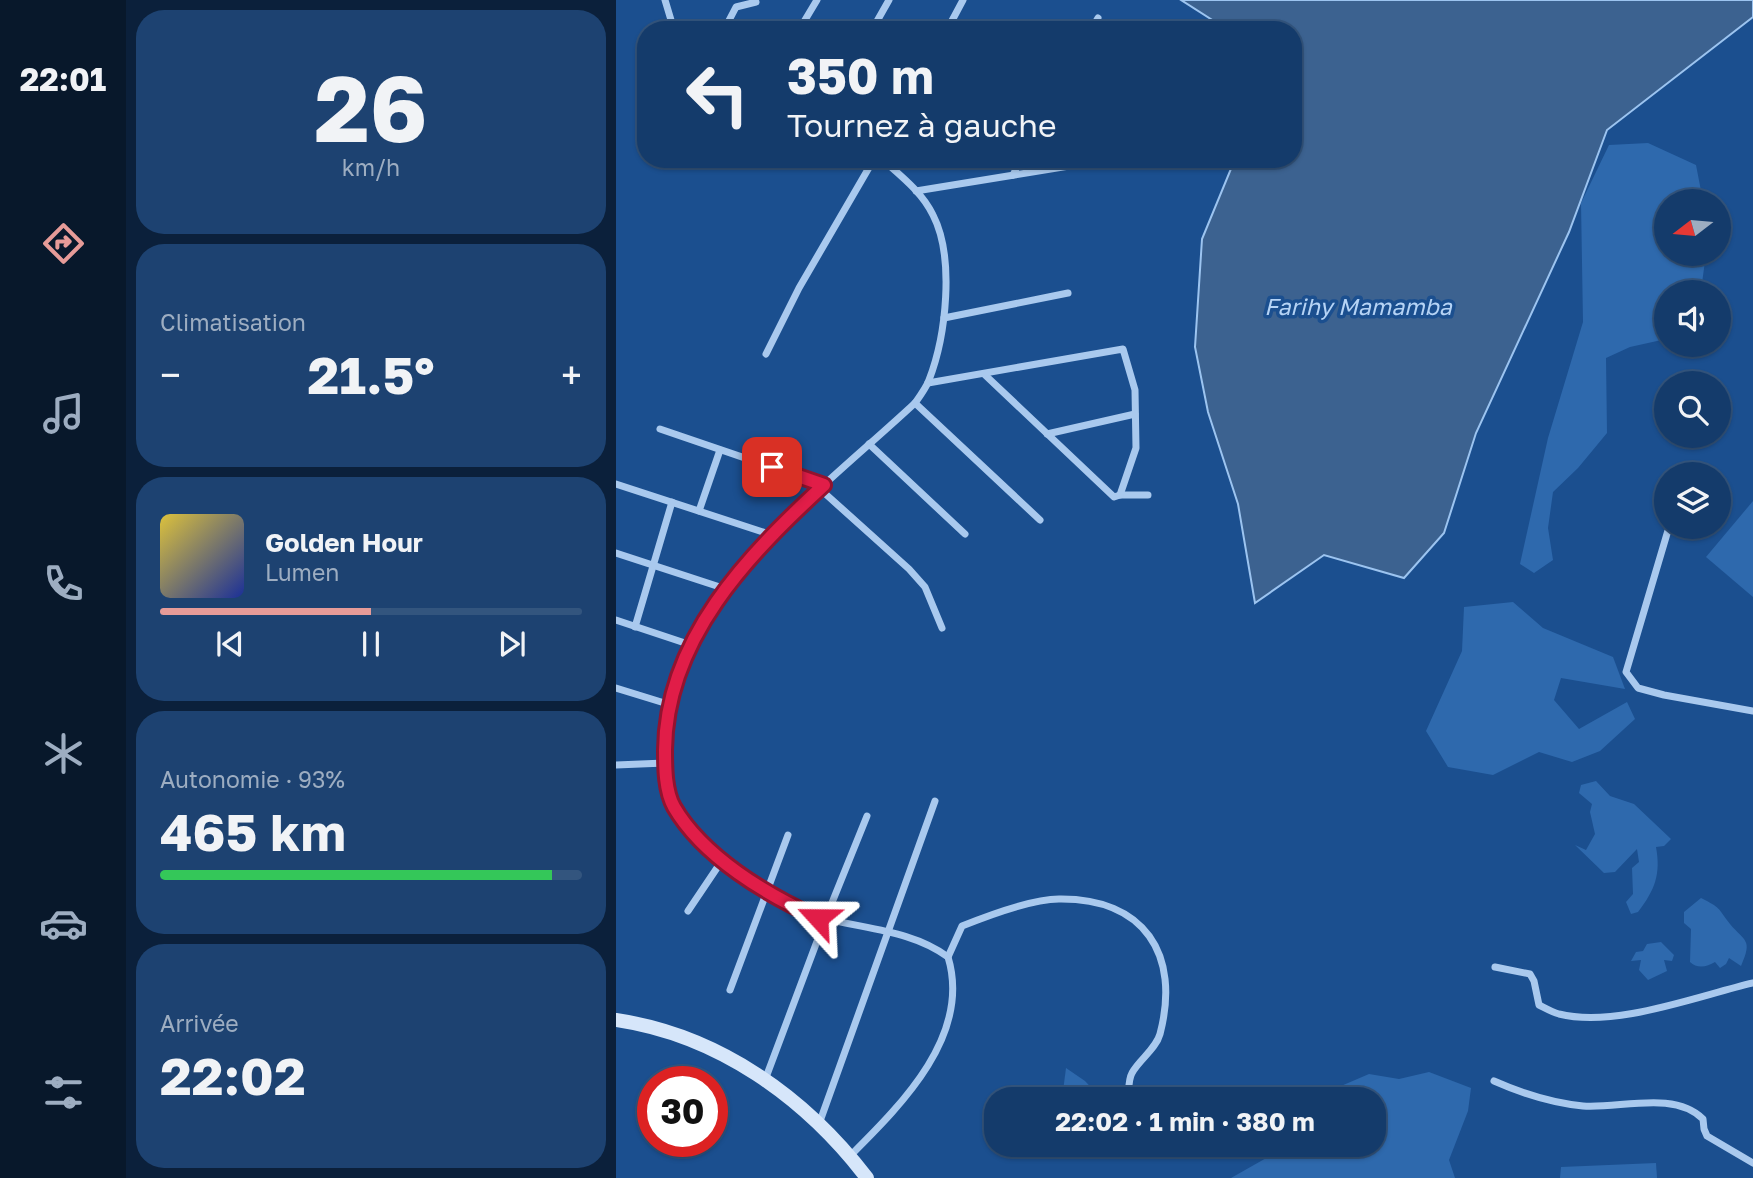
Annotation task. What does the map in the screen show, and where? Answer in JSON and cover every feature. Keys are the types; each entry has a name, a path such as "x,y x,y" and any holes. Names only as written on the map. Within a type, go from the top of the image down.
{"main road":[{"path":"616,1020 646,1024 695,1040 765,1080 796,1102 819,1124 867,1178"}],"street":[{"path":"665,0 671,21"},
{"path":"804,21 817,0"},
{"path":"877,21 889,0"},
{"path":"952,21 963,0"},
{"path":"729,21 736,7 756,2"},
{"path":"766,354 799,288 869,168"},
{"path":"892,168 916,191 933,215 943,240 944,318 937,357 928,383 915,403 772,535 726,589 691,645 665,730 665,763 672,804 687,825 711,851 766,891 784,903 825,920 919,940 948,957"},
{"path":"1013,175 1016,168"},
{"path":"916,191 1056,168"},
{"path":"944,318 1068,293"},
{"path":"928,383 1123,349 1135,390 1136,448 1120,495"},
{"path":"984,374 1114,497 1148,495"},
{"path":"915,403 1040,520"},
{"path":"1047,434 1135,414"},
{"path":"660,429 822,487 925,587 942,628"},
{"path":"869,444 965,534"},
{"path":"699,511 720,450"},
{"path":"616,484 772,535"},
{"path":"635,627 672,502"},
{"path":"1665,539 1626,672 1638,688 1753,711"},
{"path":"616,553 726,589"},
{"path":"616,620 691,645"},
{"path":"616,688 671,705"},
{"path":"616,765 665,763"},
{"path":"819,1124 935,801"},
{"path":"765,1080 867,816"},
{"path":"730,990 788,835"},
{"path":"688,911 723,859"},
{"path":"850,1156 894,1112 932,1059 943,1034 954,991 948,957 962,926 1001,911 1058,899 1108,904 1139,922 1159,951 1166,996 1160,1037 1130,1075 1129,1087"},
{"path":"1495,967 1530,974 1539,1005 1559,1014 1597,1017 1631,1014 1753,983"},
{"path":"1494,1081 1515,1090 1583,1106 1664,1104 1694,1110 1703,1119 1707,1136 1753,1163"}],"shaded area":[{"path":"1648,143 1696,165 1701,189 1654,189 1654,266 1704,266 1702,280 1654,280 1654,342 1630,347 1606,358 1607,433 1578,468 1553,492 1548,528 1553,560 1534,573 1520,564 1548,438 1583,322 1581,203 1609,145"},
{"path":"1753,501 1753,597 1706,557 1721,539 1731,539 1731,527"},
{"path":"1513,602 1543,628 1613,657 1625,689 1561,678 1554,700 1579,729 1627,702 1635,719 1600,751 1572,762 1539,752 1493,775 1448,767 1426,731 1462,651 1464,607"},
{"path":"1596,781 1610,796 1634,804 1671,839 1664,846 1656,847 1657,874 1649,896 1638,912 1631,914 1626,902 1633,894 1632,868 1639,862 1637,849 1615,872 1604,873 1575,845 1586,850 1595,834 1590,812 1592,804 1579,793 1581,785"},
{"path":"1701,898 1718,908 1746,942 1741,966 1729,958 1720,968 1715,962 1696,966 1690,962 1691,929 1684,923 1684,912"},
{"path":"1661,942 1674,955 1672,961 1664,960 1667,971 1648,980 1639,970 1641,960 1631,961 1636,952 1643,951 1647,944"},
{"path":"1066,1068 1091,1087 1064,1087"},
{"path":"1429,1072 1471,1088 1468,1111 1449,1160 1455,1178 1231,1178 1268,1157 1386,1157 1386,1087 1340,1087 1369,1074 1399,1079"},
{"path":"1656,1163 1657,1178 1560,1178 1561,1167"}],"water":[{"name":"Farihy Mamamba","path":"1181,0 1753,0 1753,17 1607,130 1569,232 1476,433 1444,533 1404,578 1324,555 1255,603 1238,504 1208,412 1195,347 1202,239 1231,168 1302,168 1302,21 1214,21"}],"route":[{"path":"772,467 824,485 764,542 732,579 695,636 677,683 665,730 665,771 672,804 711,851 784,903 818,918"}]}
